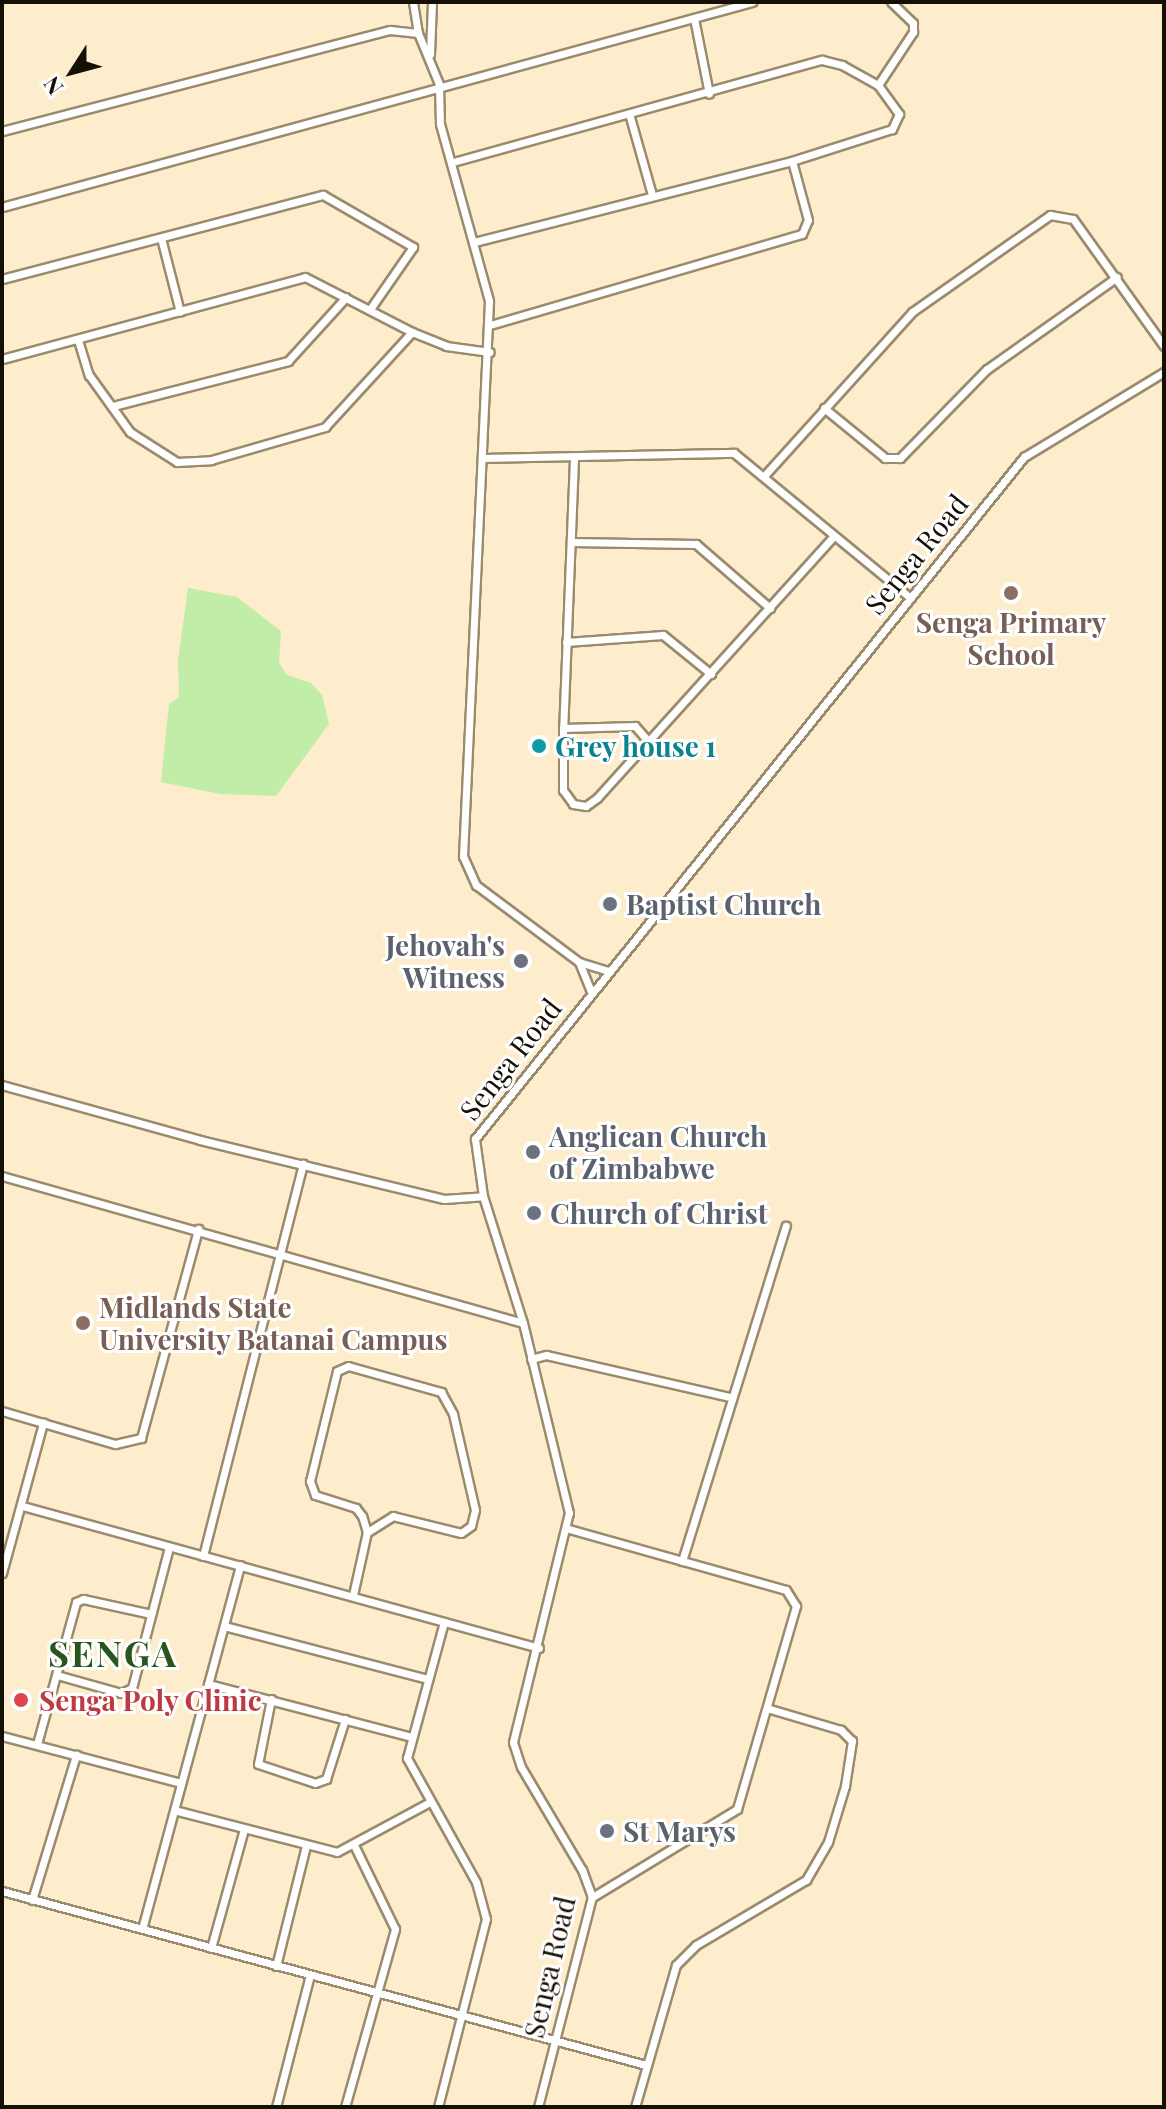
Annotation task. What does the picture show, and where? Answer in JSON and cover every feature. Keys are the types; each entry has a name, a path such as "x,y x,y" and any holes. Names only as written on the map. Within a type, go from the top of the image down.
{"street":[{"path":"413,2 418,33 430,54 439,84 440,124 474,242 490,325 463,856 476,885 579,962 608,971"},
{"path":"430,54 432,2"},
{"path":"2,207 439,84 752,2"},
{"path":"878,85 913,32 913,23 891,2"},
{"path":"694,18 709,94"},
{"path":"2,131 390,30 418,33"},
{"path":"453,162 630,117 822,60 842,65 878,85 899,114 897,125 792,161 474,242"},
{"path":"630,117 652,195"},
{"path":"490,325 802,234 808,220 792,161"},
{"path":"2,279 326,196 413,247 414,253 370,309"},
{"path":"764,476 912,312 1050,215 1073,219 1164,346"},
{"path":"161,238 180,312"},
{"path":"2,359 305,277 446,346 490,352"},
{"path":"824,408 885,458 900,458 987,369 1117,277"},
{"path":"113,406 288,361 346,297"},
{"path":"78,340 89,375 130,432 166,459 211,460 333,422 412,332"},
{"name":"Senga Road","path":"538,2107 592,1897 586,1877 513,1749 569,1529 565,1488 523,1323 483,1196 475,1154 480,1130 1024,457 1164,372"},
{"path":"485,458 574,459 729,452 764,476 833,537 909,597"},
{"path":"574,459 563,728 563,790 573,804 586,806 597,798 650,743 833,537"},
{"path":"571,542 690,542 770,608"},
{"path":"566,642 663,635 711,674"},
{"path":"563,728 635,726 650,743"},
{"path":"579,962 591,991"},
{"path":"2,1085 444,1199 483,1196"},
{"path":"203,1556 303,1164"},
{"path":"2,1176 279,1251 523,1323"},
{"path":"682,1561 730,1397 786,1226"},
{"path":"2,1411 115,1444 141,1438 198,1229"},
{"path":"531,1359 546,1355 730,1397"},
{"path":"353,1595 367,1532 356,1508 319,1497 311,1488 335,1377 348,1366 441,1392 453,1414 475,1510 471,1526 461,1533 393,1516 367,1532"},
{"path":"2,1573 43,1423"},
{"path":"22,1506 539,1648"},
{"path":"569,1529 786,1590 794,1597 770,1709 737,1809 592,1897"},
{"path":"57,1675 129,1691 169,1547"},
{"path":"142,1929 240,1565"},
{"path":"37,1744 71,1611 79,1600 151,1614"},
{"path":"438,2107 463,2018 486,1909 407,1758 444,1622"},
{"path":"224,1626 428,1679"},
{"path":"208,1684 411,1737"},
{"path":"271,1699 258,1764 315,1783 326,1779 345,1719"},
{"path":"635,2107 676,1965 696,1945 806,1880 828,1842 845,1786 852,1741 841,1730 770,1709"},
{"path":"2,1736 181,1783"},
{"path":"32,1900 76,1755"},
{"path":"174,1810 337,1852 355,1847 430,1802"},
{"path":"211,1948 244,1829"},
{"path":"276,1966 306,1846"},
{"path":"345,2107 394,1925 355,1847"},
{"path":"2,1891 646,2065"},
{"path":"276,2107 310,1975"}],"green space":[{"path":"188,588 237,597 281,631 279,663 287,675 311,683 322,695 329,724 276,796 220,794 161,782 169,704 179,697 178,660"}],"place":[{"name":"Senga Primary School","path":"1011,593"},
{"name":"Grey house 1","path":"539,746"},
{"name":"Baptist Church","path":"610,904"},
{"name":"Jehovah's Witness","path":"521,961"},
{"name":"Anglican Church of Zimbabwe","path":"533,1152"},
{"name":"Church of Christ","path":"534,1213"},
{"name":"Midlands State University Batanai Campus","path":"83,1323"},
{"name":"Senga Poly Clinic","path":"21,1700"},
{"name":"St Marys","path":"607,1831"}],"district":[{"name":"SENGA","path":"113,1653"}]}
